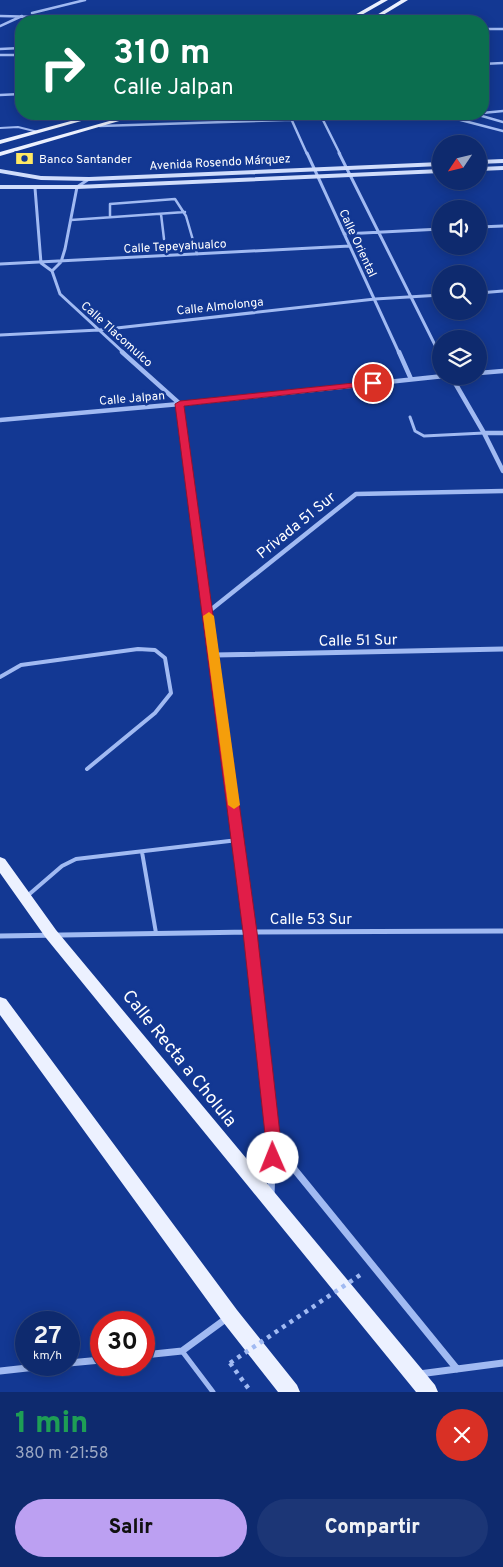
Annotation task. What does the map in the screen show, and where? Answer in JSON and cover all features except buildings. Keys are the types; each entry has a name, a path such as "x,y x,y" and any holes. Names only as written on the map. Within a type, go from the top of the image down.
{"main road":[{"path":"358,15 385,0"},
{"path":"380,15 405,0"},
{"path":"0,142 81,120"},
{"path":"0,154 120,120"},
{"path":"488,162 503,161"},
{"name":"Avenida Rosendo Márquez","path":"0,171 41,178 89,179 432,164"},
{"path":"488,169 503,168"},
{"name":"Avenida Rosendo Márquez","path":"0,187 78,187 432,172"},
{"name":"Calle Recta a Cholula","path":"0,862 51,934 428,1392"},
{"path":"0,1003 230,1316 290,1392"}],"street":[{"path":"25,15 85,0"},
{"path":"0,16 15,15"},
{"path":"0,26 15,19"},
{"path":"489,30 503,29"},
{"path":"0,48 15,48"},
{"path":"0,55 15,55"},
{"path":"489,64 503,63"},
{"path":"0,95 15,94"},
{"path":"489,112 503,111"},
{"path":"489,118 503,122"},
{"path":"100,126 292,120"},
{"name":"Calle Oriental","path":"292,120 412,379"},
{"name":"Calle Oriental","path":"323,120 432,339"},
{"path":"460,120 503,131"},
{"path":"35,188 41,263 52,271 62,262 78,187 89,179"},
{"path":"487,227 503,226"},
{"path":"344,234 432,229"},
{"name":"Calle Tepeyahualco","path":"0,264 350,246"},
{"name":"Calle Tlacomulco","path":"52,271 60,294 74,309 180,404"},
{"path":"487,293 503,292"},
{"name":"Calle Almolonga","path":"0,335 98,330 375,299 432,295"},
{"path":"487,372 503,371"},
{"name":"Calle Jalpan","path":"0,420 180,404 432,377"},
{"path":"456,385 503,471"},
{"path":"180,404 250,932 273,1143 271,1203"},
{"path":"484,433 503,432"},
{"name":"Privada 51 Sur","path":"208,612 356,494 503,491"},
{"name":"Calle 51 Sur","path":"214,655 503,649"},
{"name":"Calle 53 Sur","path":"0,936 250,932 503,931"},
{"path":"273,1143 458,1369"},
{"path":"155,1354 182,1351 230,1316"},
{"path":"414,1375 503,1363"},
{"path":"0,1371 15,1369"}],"lane":[{"path":"0,128 18,127 38,132"},
{"path":"110,217 110,204 117,202 175,199 185,212 197,254"},
{"path":"71,220 185,212"},
{"path":"161,214 164,238"},
{"path":"410,417 415,431 424,436 484,433"},
{"path":"0,677 21,665 138,650 155,650 165,658 171,693 156,713 87,769"},
{"path":"25,899 62,866 76,860 238,840"},
{"path":"142,852 156,933"},
{"path":"182,1351 213,1392"}],"path":[{"path":"251,1392 230,1363 363,1273"}],"slow traffic":[{"path":"209,616 234,805"}],"place":[{"name":"Banco Santander","path":"25,159"}],"route":[{"path":"273,1158 273,1143 250,932 180,404 373,383"}]}
